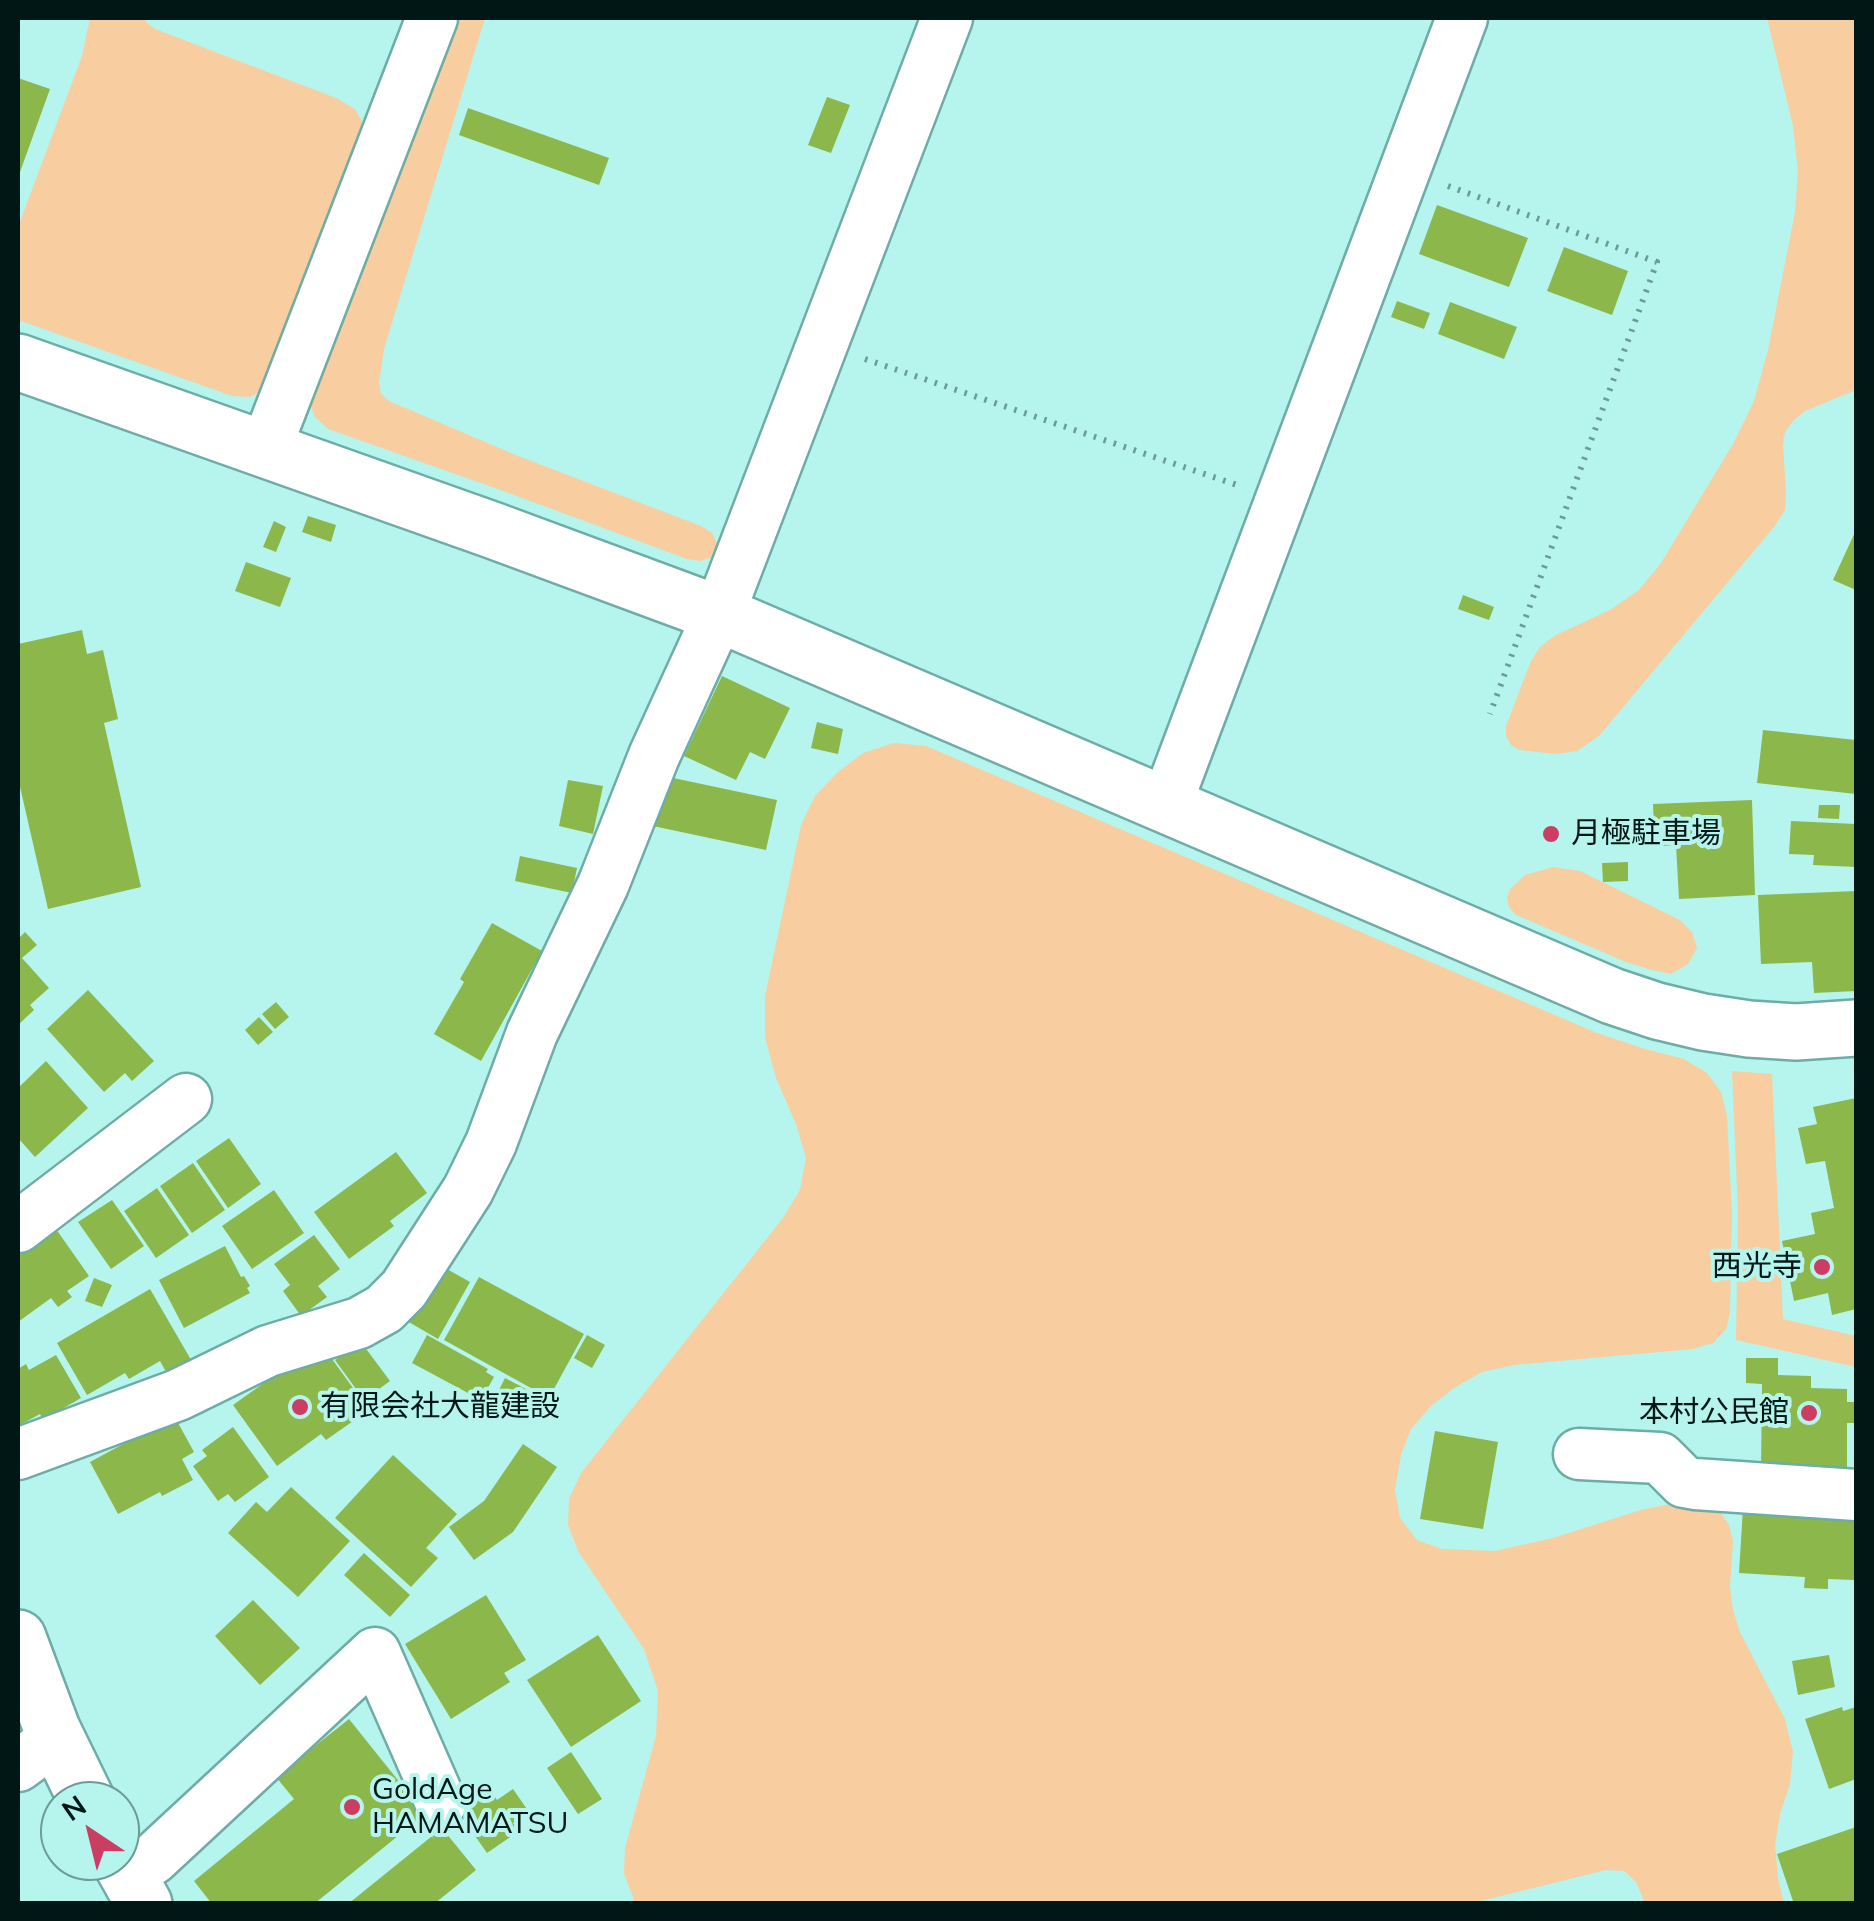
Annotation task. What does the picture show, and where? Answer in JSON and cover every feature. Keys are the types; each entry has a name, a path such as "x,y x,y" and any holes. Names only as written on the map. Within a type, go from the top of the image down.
{"street":[{"path":"265,450 432,18"},
{"path":"18,1454 178,1396 268,1351 359,1322 384,1308 404,1288 481,1168 532,1033 604,885 654,756 719,614 947,18"},
{"path":"1166,805 1462,18"},
{"path":"18,362 719,614 1657,1011 1749,1030 1856,1028"},
{"path":"18,1227 186,1098"},
{"path":"1579,1454 1660,1458 1684,1482 1695,1484 1856,1495"},
{"path":"18,1638 37,1752 67,1781"},
{"path":"140,1871 375,1653 441,1803"}],"path":[{"path":"1404,170 1657,262 1490,714"},
{"path":"822,344 1280,500"}],"shaded area":[{"path":"90,18 144,18 155,29 336,98 355,109 366,129 264,390 249,397 232,396 18,320 18,227 82,56"},
{"path":"450,18 485,18 384,349 381,394 389,401 518,456 701,526 712,533 718,545 713,557 687,559 328,429 315,417 309,401"},
{"path":"1767,18 1856,18 1856,390 1805,411 1793,421 1785,432 1783,446 1785,510 1599,736 1577,751 1556,754 1520,750 1511,745 1506,726 1540,647 1639,590 1661,563 1733,444 1754,401 1795,212 1798,171 1793,126"},
{"path":"894,743 926,746 1597,1033 1684,1059 1707,1073 1721,1092 1727,1116 1732,1214 1730,1313 1726,1329 1713,1343 1693,1349 1514,1365 1482,1372 1431,1406 1411,1429 1401,1455 1395,1490 1400,1518 1417,1540 1442,1549 1495,1551 1670,1504 1702,1502 1719,1510 1733,1541 1733,1610 1740,1632 1785,1719 1793,1752 1790,1784 1775,1845 1784,1903 1645,1903 1636,1882 1624,1871 1606,1870 1469,1904 635,1903 624,1873 625,1848 656,1736 658,1691 644,1649 578,1551 568,1525 569,1499 581,1473 783,1218 800,1190 806,1158 765,1037 765,996 801,825 815,796 863,753"},
{"path":"1553,867 1580,871 1680,920 1692,932 1697,948 1688,964 1671,974 1652,970 1516,915 1509,907 1510,889 1525,875"},
{"path":"1732,1071 1772,1074 1783,1319 1856,1336 1856,1367 1736,1340 1738,1214"}],"building":[{"path":"18,78 50,89 20,172 18,171"},
{"path":"827,97 850,105 831,153 808,145"},
{"path":"468,108 609,158 599,185 459,135"},
{"path":"1437,205 1528,238 1509,287 1419,254"},
{"path":"1564,247 1628,271 1612,315 1547,291"},
{"path":"1397,301 1430,313 1424,329 1391,317"},
{"path":"1450,302 1517,327 1504,359 1438,334"},
{"path":"308,516 336,525 331,542 302,532"},
{"path":"274,521 286,527 276,552 263,547"},
{"path":"1856,530 1856,590 1833,580"},
{"path":"246,562 291,578 280,607 235,591"},
{"path":"1463,595 1494,607 1489,620 1458,609"},
{"path":"82,630 87,654 103,650 118,719 104,723 141,887 48,909 18,778 18,644"},
{"path":"722,676 790,708 765,759 750,752 736,780 684,756"},
{"path":"817,722 843,729 838,754 811,748"},
{"path":"1763,730 1856,740 1856,794 1757,783"},
{"path":"664,776 777,800 766,850 653,826"},
{"path":"568,780 603,786 593,834 559,826"},
{"path":"1752,800 1755,895 1679,899 1676,845 1661,846 1661,828 1654,828 1653,804"},
{"path":"1819,805 1840,805 1839,819 1818,818"},
{"path":"1791,821 1856,824 1856,867 1813,865 1814,855 1789,854"},
{"path":"520,856 577,868 572,893 515,881"},
{"path":"1628,862 1628,881 1603,882 1602,863"},
{"path":"1856,891 1856,991 1814,993 1812,962 1761,964 1758,895"},
{"path":"492,923 542,951 481,1061 434,1034"},
{"path":"25,932 37,945 22,958 49,988 30,1005 34,1010 18,1025 18,939"},
{"path":"88,990 154,1061 132,1081 125,1073 104,1092 47,1029"},
{"path":"276,1002 289,1017 275,1029 262,1014"},
{"path":"259,1017 273,1032 258,1045 245,1030"},
{"path":"46,1061 88,1108 35,1157 18,1138 18,1088"},
{"path":"1856,1098 1856,1309 1832,1315 1828,1293 1794,1301 1782,1241 1815,1234 1811,1213 1834,1208 1825,1161 1806,1164 1798,1128 1817,1124 1813,1107"},
{"path":"229,1138 261,1184 228,1208 196,1161"},
{"path":"396,1152 427,1193 390,1221 394,1226 349,1259 314,1212"},
{"path":"193,1163 225,1210 192,1233 160,1186"},
{"path":"157,1188 189,1235 156,1258 124,1211"},
{"path":"274,1190 304,1233 252,1269 222,1226"},
{"path":"112,1200 144,1246 111,1269 78,1222"},
{"path":"56,1229 89,1276 67,1291 72,1297 58,1307 51,1298 18,1322 18,1256"},
{"path":"314,1235 340,1269 318,1286 327,1297 301,1316 283,1291 290,1285 274,1264"},
{"path":"225,1246 250,1286 250,1293 184,1328 159,1280"},
{"path":"438,1264 470,1282 438,1339 407,1321"},
{"path":"479,1277 584,1334 549,1398 444,1340"},
{"path":"94,1278 112,1285 102,1307 85,1301"},
{"path":"150,1289 194,1365 170,1379 160,1361 129,1379 125,1373 87,1395 57,1343"},
{"path":"427,1335 488,1369 486,1372 494,1377 481,1400 412,1363"},
{"path":"587,1335 605,1345 592,1368 574,1358"},
{"path":"361,1342 390,1381 364,1400 335,1360"},
{"path":"324,1348 369,1410 326,1440 321,1434 277,1466 233,1405 306,1353"},
{"path":"56,1355 81,1398 43,1420 40,1414 18,1426 18,1369 26,1364 29,1370"},
{"name":"本村公民館","path":"1746,1358 1778,1358 1778,1375 1811,1376 1811,1388 1847,1389 1847,1402 1856,1402 1856,1423 1847,1423 1847,1470 1761,1469 1762,1384 1746,1383"},
{"path":"505,1378 545,1399 535,1417 496,1396"},
{"path":"177,1421 194,1452 182,1459 193,1480 118,1514 90,1462 162,1423 165,1428"},
{"path":"233,1427 269,1477 235,1502 228,1494 218,1501 193,1466 207,1456 202,1450"},
{"path":"1435,1431 1498,1442 1483,1529 1420,1519"},
{"path":"523,1444 557,1467 513,1532 474,1560 449,1527 484,1501"},
{"path":"393,1455 457,1514 426,1548 438,1558 411,1587 335,1518"},
{"path":"291,1487 350,1541 298,1597 228,1533 256,1502 267,1512"},
{"path":"1743,1508 1856,1516 1854,1580 1828,1579 1828,1589 1804,1588 1805,1577 1739,1573"},
{"path":"364,1553 410,1595 390,1617 344,1575"},
{"path":"486,1595 526,1660 504,1673 510,1682 451,1719 405,1644"},
{"path":"253,1600 300,1648 260,1685 215,1636"},
{"path":"598,1635 641,1701 571,1747 527,1680"},
{"path":"1829,1655 1835,1687 1798,1695 1792,1661"},
{"path":"1842,1707 1843,1711 1856,1707 1856,1779 1829,1789 1805,1719"},
{"name":"GoldAge HAMAMATSU","path":"349,1719 425,1814 314,1904 212,1904 194,1881 294,1799 276,1777"},
{"path":"571,1752 602,1799 578,1814 547,1768"},
{"path":"513,1789 529,1812 513,1823 519,1831 487,1853 459,1813 491,1791 497,1800"},
{"path":"1856,1827 1856,1904 1794,1904 1777,1854"},
{"path":"442,1828 476,1870 434,1904 348,1904"}],"place":[{"name":"月極駐車場","path":"1551,834"},
{"name":"西光寺","path":"1822,1267"},
{"name":"有限会社大龍建設","path":"300,1407"},
{"name":"本村公民館","path":"1809,1413"},
{"name":"GoldAge HAMAMATSU","path":"352,1807"}]}
